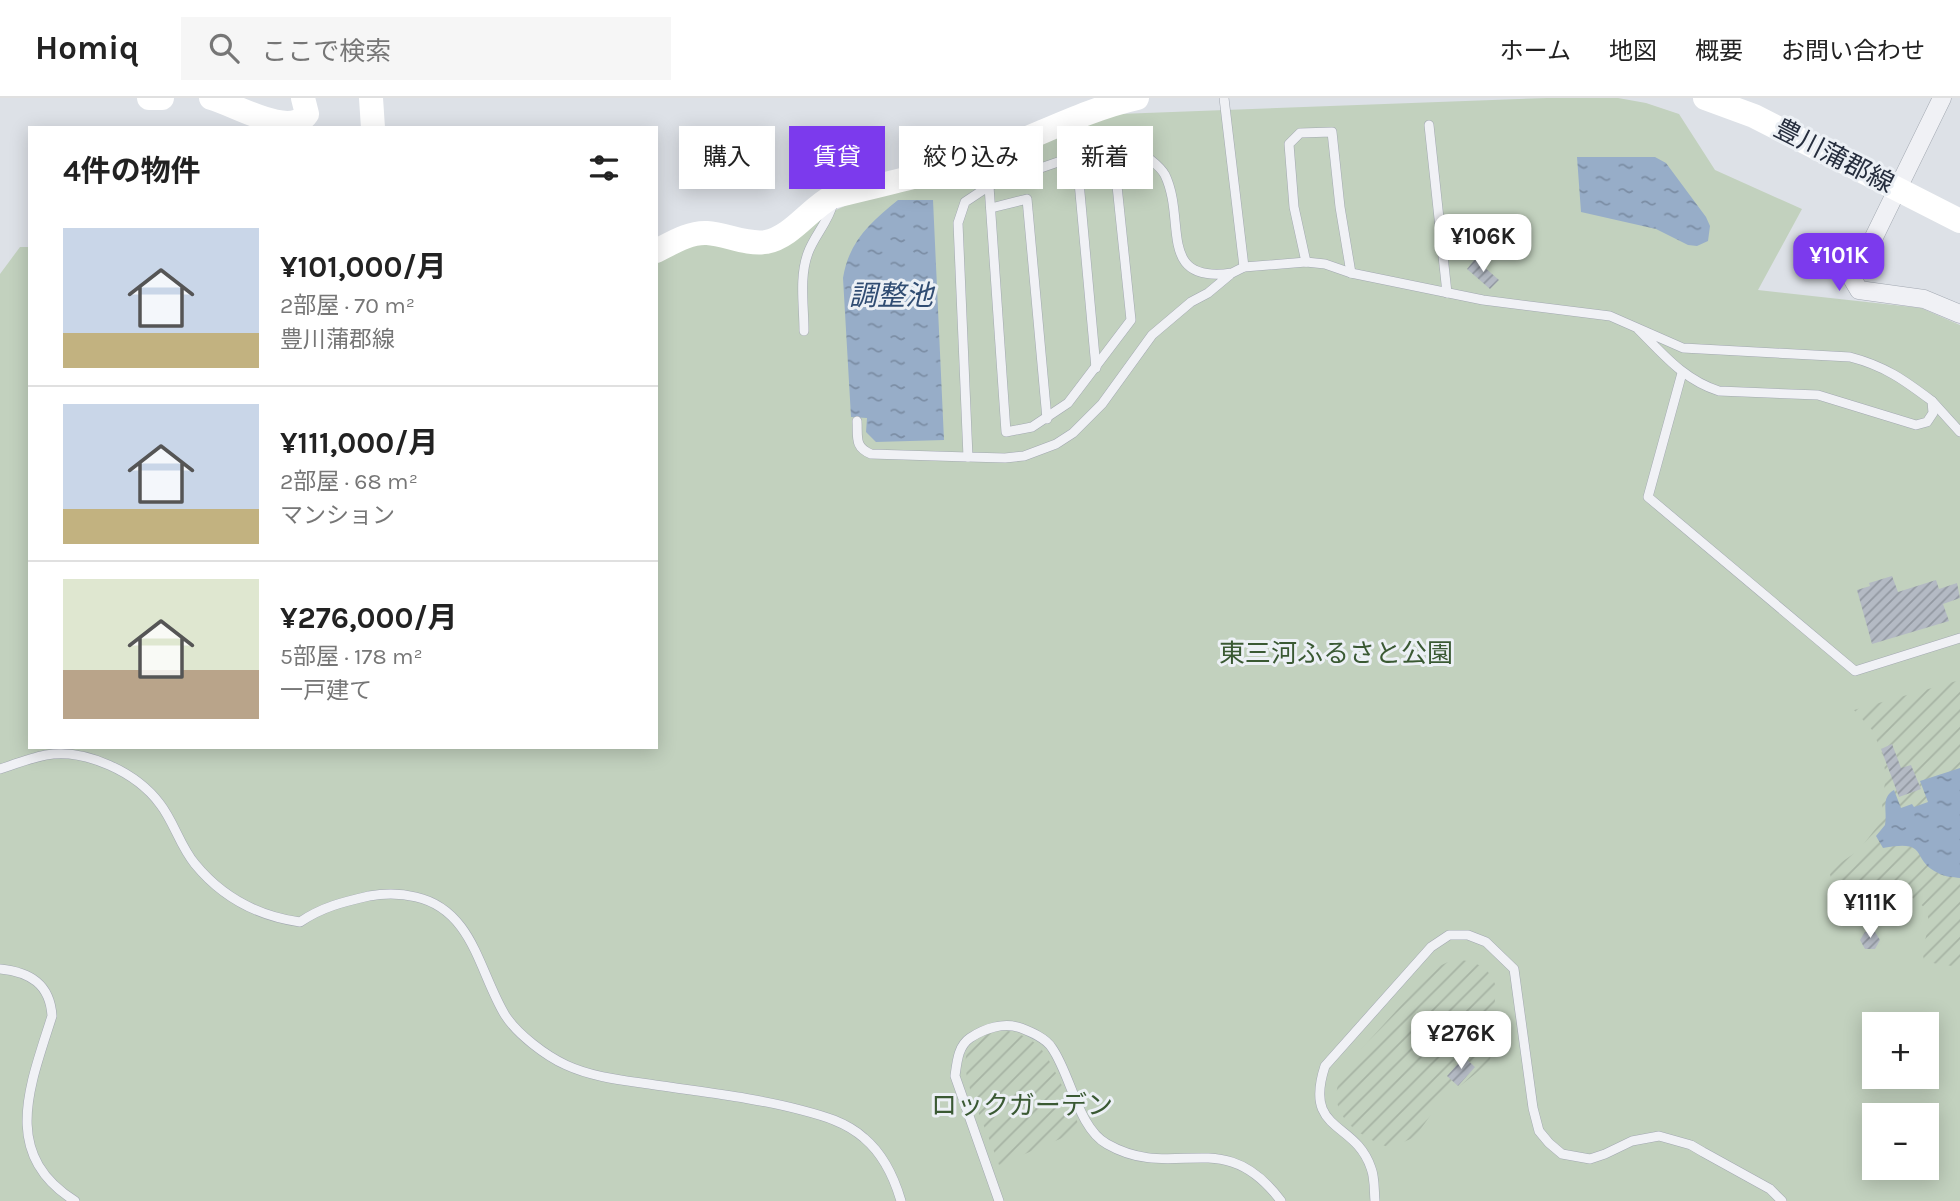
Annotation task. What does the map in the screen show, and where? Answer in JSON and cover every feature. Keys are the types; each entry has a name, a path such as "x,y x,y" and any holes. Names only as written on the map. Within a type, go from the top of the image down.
{"main road":[{"path":"149,98 162,98"},
{"path":"211,98 272,122 290,124 302,121 307,114 303,98"},
{"path":"372,98 373,126"},
{"path":"658,250 694,234 707,233 766,242 787,231 819,204 832,197 939,170 988,154 1105,105 1137,98"},
{"name":"豊川蒲郡線","path":"1705,98 1754,116 1960,221"}],"street":[{"path":"1942,98 1853,280 1859,290 1924,299 1960,314"}],"lane":[{"path":"1224,98 1244,267"},
{"path":"1429,125 1447,293"},
{"path":"1306,262 1294,207 1289,144 1300,133 1332,132 1351,273"},
{"path":"1153,163 1165,175 1170,190 1180,253 1187,266 1199,274 1213,276 1232,273"},
{"path":"968,457 958,223 965,202 984,189"},
{"path":"989,189 1006,432 1032,427 1068,402 1131,320 1117,189"},
{"path":"1080,189 1096,368"},
{"path":"804,331 805,264 808,252 829,215 833,205 832,197"},
{"path":"991,208 1027,199 1047,419"},
{"path":"857,421 858,445 871,454 1005,458 1024,456 1056,444 1073,433 1102,404 1152,335 1191,302 1208,293 1232,273 1244,267 1306,262 1483,300 1610,316 1683,348 1832,355 1861,360 1896,374 1932,401 1960,432"},
{"path":"1638,329 1682,373 1718,391 1818,395 1916,425 1927,422 1933,413 1932,401"},
{"path":"1682,373 1648,497 1855,671 1960,638"},
{"path":"0,769 48,755 71,755 113,767 146,789 160,803 192,861 210,881 232,898 284,920 300,922 316,911 338,903 381,894 401,894 439,905 455,917 465,931 506,1017 534,1045 551,1056 592,1074 782,1105 832,1118 863,1136 880,1155 901,1201"},
{"path":"1375,1201 1371,1168 1359,1147 1330,1121 1320,1105 1318,1085 1325,1066 1430,947 1449,936 1468,936 1486,942 1514,969 1539,1131 1562,1154 1590,1159 1645,1137 1659,1136 1691,1145 1770,1189 1782,1201"},
{"path":"0,969 22,972 34,980 45,990 51,1004 52,1016 25,1097 23,1112 26,1144 35,1168 53,1188 75,1201"},
{"path":"999,1201 955,1076 957,1057 965,1041 980,1031 998,1026 1016,1026 1051,1046 1096,1138 1136,1157 1153,1160 1205,1157 1228,1159 1255,1174 1281,1201"}],"green space":[{"name":"東三河ふるさと公園","path":"1547,98 1618,98 1646,103 1679,114 1715,170 1802,209 1758,290 1921,308 1960,325 1960,1201 0,1201 0,274 20,247 28,247 28,749 658,749 658,258 699,240 764,248 847,205 906,189 1043,189 1043,144 1057,137 1057,189 1153,189 1153,126 1079,126 1095,118 1119,114"},
{"path":"1960,680 1960,969 1924,960 1928,917 1917,901 1891,887 1831,879 1830,874 1833,868 1859,850 1883,819 1882,802 1886,776 1882,754 1873,731 1854,710"},
{"path":"1461,960 1483,968 1491,975 1496,987 1490,1062 1440,1102 1415,1137 1390,1148 1364,1135 1344,1118 1337,1096 1338,1082 1345,1067 1435,968"},
{"name":"ロックガーデン","path":"1004,1030 1028,1038 1042,1050 1055,1071 1081,1130 999,1165 969,1086 966,1061 968,1050 975,1041 987,1034"}],"water":[{"path":"1577,157 1655,157 1666,163 1706,217 1710,226 1708,241 1697,246 1688,245 1656,229 1581,212"},
{"name":"調整池","path":"898,200 933,200 944,440 876,442 866,432 867,418 851,417 843,278 850,253 862,234"},
{"path":"1960,768 1960,878 1943,875 1929,868 1914,848 1883,848 1876,836 1885,825 1886,801 1890,793 1894,790 1901,808 1928,802 1920,781"}],"building":[{"path":"1475,259 1499,280 1490,289 1467,269"},
{"path":"1892,576 1898,592 1936,580 1939,589 1957,583 1960,598 1943,604 1949,621 1872,644 1857,590"},
{"path":"1892,744 1901,768 1911,765 1921,789 1899,797 1881,749"},
{"path":"1865,932 1875,932 1880,940 1875,949 1865,949 1860,940"},
{"path":"1464,1057 1475,1067 1458,1086 1447,1076"}]}
